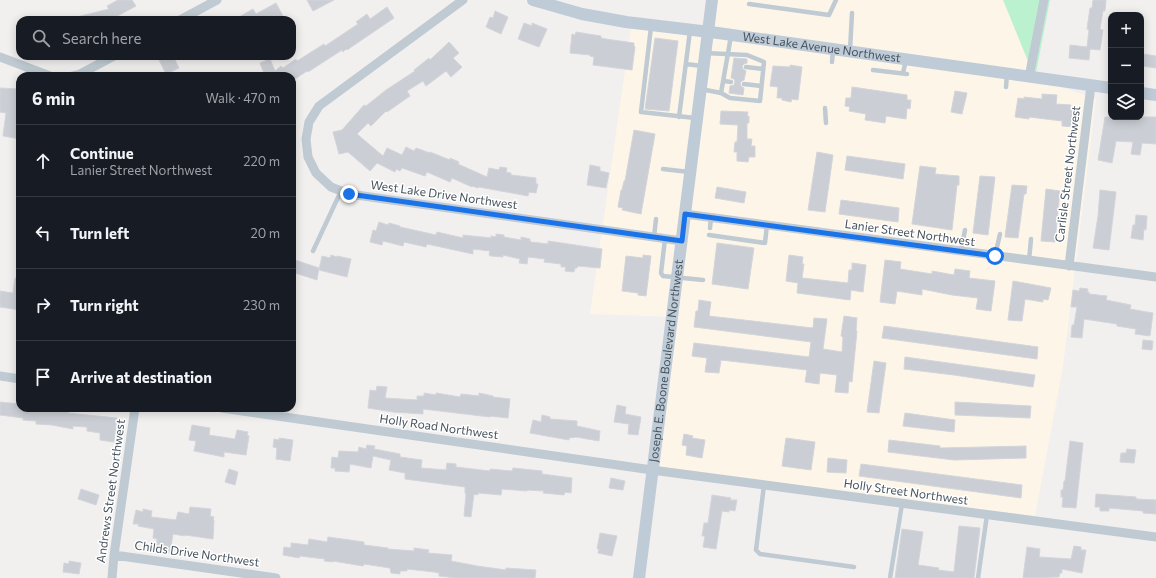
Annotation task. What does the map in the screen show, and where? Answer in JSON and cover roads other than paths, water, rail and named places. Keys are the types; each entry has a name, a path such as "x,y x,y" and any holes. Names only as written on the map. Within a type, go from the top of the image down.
{"street":[{"path":"187,16 216,0"},
{"name":"West Lake Drive Northwest","path":"463,0 319,106 309,122 306,139 308,157 316,173 331,187 349,194 682,241"},
{"name":"West Lake Avenue Northwest","path":"534,0 582,14 626,22 732,35 1108,88"},
{"name":"Joseph E. Boone Boulevard Northwest","path":"639,578 712,0"},
{"path":"1029,77 1044,0"},
{"path":"0,57 39,72"},
{"path":"84,72 106,60"},
{"name":"Carlisle Street Northwest","path":"1069,266 1091,85"},
{"path":"1144,93 1156,95"},
{"name":"Lanier Street Northwest","path":"685,214 1156,277"},
{"path":"0,376 16,378"},
{"name":"Andrews Street Northwest","path":"112,578 134,412"},
{"name":"Holly Road Northwest","path":"250,412 652,470"},
{"name":"Holly Street Northwest","path":"652,470 1156,537"},
{"name":"Childs Drive Northwest","path":"114,555 270,578"}],"lane":[{"path":"749,4 829,15 836,0"},
{"path":"850,52 852,13"},
{"path":"651,25 641,112 697,119"},
{"path":"679,117 690,30"},
{"path":"722,93 732,35"},
{"path":"832,62 833,49"},
{"path":"701,89 722,93 730,98 760,101 764,62 747,55 706,53"},
{"path":"873,70 905,74 906,60"},
{"path":"686,64 704,66"},
{"path":"726,64 733,64"},
{"path":"746,67 763,69"},
{"path":"1006,87 1007,74"},
{"path":"724,81 731,82"},
{"path":"744,84 761,86"},
{"path":"825,108 826,122"},
{"path":"663,169 690,173"},
{"path":"313,251 341,191"},
{"path":"710,228 711,218"},
{"path":"654,237 656,219"},
{"path":"709,235 765,243 767,226"},
{"path":"961,252 965,230"},
{"path":"995,256 1000,234"},
{"path":"665,239 661,273 663,276 702,280"},
{"path":"1029,261 1031,239"},
{"path":"764,485 756,550 760,554 854,567"},
{"path":"890,578 902,504"},
{"path":"978,578 987,515"}]}
